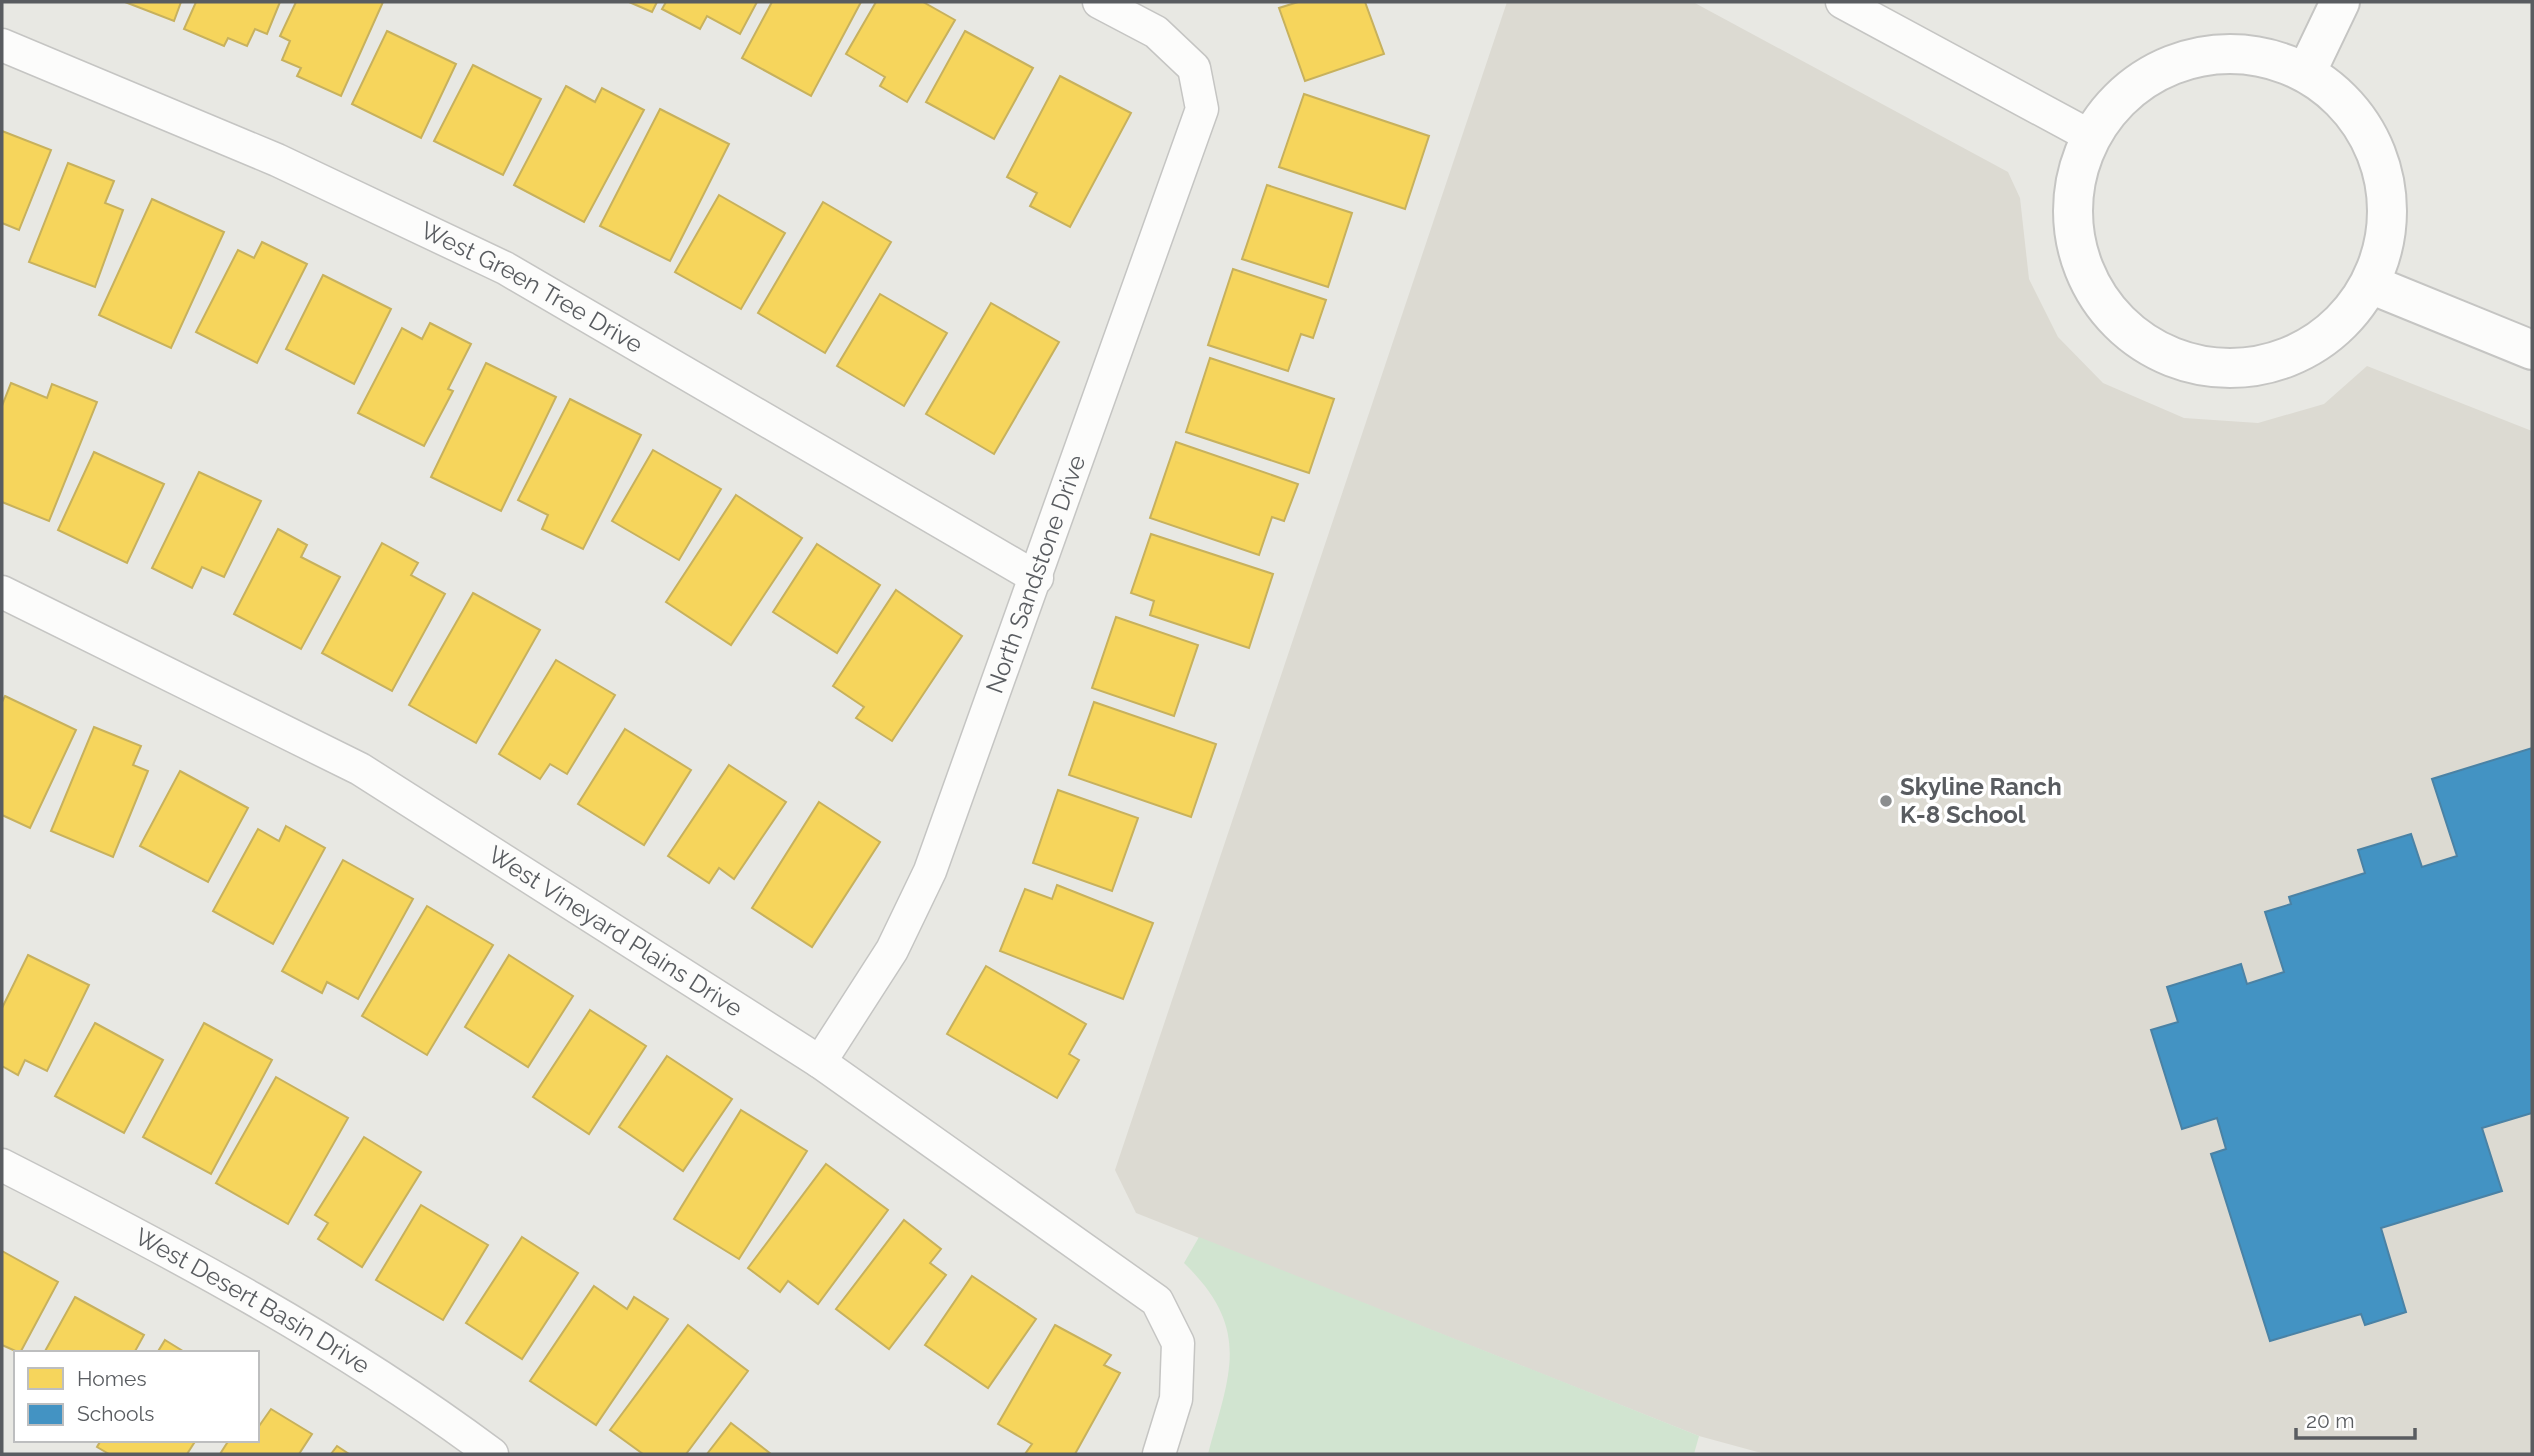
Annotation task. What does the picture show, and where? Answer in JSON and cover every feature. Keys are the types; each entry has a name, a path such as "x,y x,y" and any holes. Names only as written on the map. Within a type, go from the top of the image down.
{"street":[{"name":"North Sandstone Drive","path":"820,1062 892,950 930,871 1037,578 1202,109 1194,68 1156,32 1099,2"},
{"path":"1842,2 2090,136"},
{"path":"2306,74 2340,2"},
{"name":"West Green Tree Drive","path":"2,45 277,160 505,268 1037,578"},
{"path":"2209,54 2259,56 2306,74 2345,103 2372,143 2386,189 2386,238 2370,284 2341,324 2300,352 2253,366 2203,366 2156,350 2117,320 2088,280 2073,233 2074,184 2090,136 2120,97 2161,69 2209,54"},
{"path":"2370,284 2532,350"},
{"name":"West Vineyard Plains Drive","path":"2,592 360,769 820,1062 1157,1301 1178,1343 1176,1399 1159,1454"},
{"name":"West Desert Basin Drive","path":"2,1165 136,1233 335,1346 492,1454"}],"shaded area":[{"name":"Skyline Ranch K-8 School","path":"1507,2 1693,2 2008,172 2020,198 2029,279 2058,337 2103,383 2184,418 2258,423 2324,404 2367,366 2532,431 2532,1454 1765,1454 1699,1436 1136,1213 1115,1170"}],"green space":[{"path":"1199,1237 1699,1436 1694,1454 1208,1454 1223,1399 1230,1353 1220,1309 1184,1263"}],"building: Homes":[{"path":"125,2 181,2 174,21"},
{"path":"196,2 280,2 267,34 255,29 247,46 228,38 224,46 184,29"},
{"path":"296,2 383,2 341,96 297,76 301,68 282,60 290,41 280,36"},
{"path":"629,2 657,2 652,12"},
{"path":"666,2 757,2 740,34 707,16 700,29 662,9"},
{"path":"772,2 861,2 811,96 742,58"},
{"path":"876,2 923,2 955,20 907,102 880,86 885,77 846,54"},
{"path":"1298,2 1365,2 1384,54 1305,81 1279,8"},
{"path":"387,31 456,64 421,138 352,104"},
{"path":"965,31 1033,68 994,139 926,102"},
{"path":"473,65 541,99 503,175 434,141"},
{"path":"1060,76 1131,113 1070,227 1030,206 1037,193 1007,177"},
{"path":"566,86 595,102 602,88 644,110 584,222 514,185"},
{"path":"1304,94 1429,136 1405,209 1279,167"},
{"path":"660,109 729,144 670,261 600,226"},
{"path":"2,131 51,150 19,230 2,223"},
{"path":"68,163 114,181 105,203 123,210 95,287 29,262"},
{"path":"1267,185 1352,213 1328,287 1242,259"},
{"path":"719,195 785,233 741,309 675,272"},
{"path":"152,199 224,232 171,348 99,315"},
{"path":"823,202 891,242 825,353 758,313"},
{"path":"262,242 307,264 257,363 196,332 238,250 254,258"},
{"path":"1233,269 1326,300 1313,338 1301,334 1288,371 1208,345"},
{"path":"323,275 391,309 354,384 286,349"},
{"path":"880,294 947,333 904,406 837,366"},
{"path":"991,303 1059,342 994,454 926,414"},
{"path":"430,323 471,344 448,389 453,391 424,446 358,413 402,328 422,339"},
{"path":"1210,358 1334,399 1309,473 1186,432"},
{"path":"486,363 556,397 501,511 431,477"},
{"path":"11,383 47,398 52,384 97,402 49,521 2,502 2,406"},
{"path":"570,399 641,435 583,549 542,529 548,515 518,500"},
{"path":"1176,442 1298,484 1284,521 1272,517 1259,555 1150,518"},
{"path":"653,450 721,489 679,560 612,521"},
{"path":"94,452 164,484 127,563 58,530"},
{"path":"199,472 261,501 224,577 202,567 192,588 152,568"},
{"path":"736,495 802,538 731,645 666,602"},
{"path":"278,529 307,545 301,557 340,577 301,649 234,614"},
{"path":"1151,534 1273,574 1249,648 1150,615 1154,601 1131,593"},
{"path":"382,543 418,563 411,575 445,594 392,691 322,653"},
{"path":"817,544 880,585 837,653 773,612"},
{"path":"896,590 962,636 892,741 856,718 864,707 833,686"},
{"path":"473,593 540,630 476,743 409,705"},
{"path":"1116,617 1198,645 1174,716 1092,688"},
{"path":"556,660 615,695 567,774 550,764 540,779 499,754"},
{"path":"5,696 76,730 30,828 2,815 2,702"},
{"path":"1094,702 1216,744 1191,817 1069,775"},
{"path":"94,727 141,746 133,765 148,771 113,857 51,831"},
{"path":"625,729 691,770 644,845 578,804"},
{"path":"729,765 786,802 734,879 719,868 709,883 668,856"},
{"path":"180,771 248,808 208,882 140,846"},
{"path":"1058,790 1138,818 1112,891 1033,863"},
{"path":"819,802 880,842 812,947 752,908"},
{"path":"286,826 325,848 273,944 213,911 258,829 279,841"},
{"path":"343,860 413,899 358,999 327,982 322,993 282,971"},
{"path":"1057,885 1153,923 1123,999 1000,951 1025,889 1052,899"},
{"path":"427,906 493,945 427,1055 362,1016"},
{"path":"28,955 89,985 47,1071 25,1060 18,1075 2,1066 2,1008"},
{"path":"509,955 573,996 528,1067 465,1027"},
{"path":"986,966 1086,1024 1069,1054 1079,1060 1057,1098 947,1034"},
{"path":"590,1010 646,1046 589,1134 533,1097"},
{"path":"95,1023 163,1060 124,1133 55,1096"},
{"path":"204,1023 272,1060 211,1174 143,1137"},
{"path":"667,1056 732,1099 683,1171 619,1127"},
{"path":"276,1077 348,1118 288,1224 216,1183"},
{"path":"741,1110 807,1151 739,1259 674,1219"},
{"path":"364,1137 421,1172 362,1267 318,1239 328,1223 315,1215"},
{"path":"826,1164 888,1210 818,1304 788,1281 780,1292 748,1268"},
{"path":"421,1205 488,1245 443,1320 376,1280"},
{"path":"904,1220 941,1249 930,1263 946,1275 889,1349 836,1309"},
{"path":"522,1237 578,1273 522,1359 466,1323"},
{"path":"2,1251 58,1282 21,1351 2,1345"},
{"path":"972,1276 1036,1319 988,1388 925,1345"},
{"path":"594,1286 627,1309 634,1297 668,1319 596,1425 530,1381"},
{"path":"75,1297 144,1335 135,1351 45,1351"},
{"path":"688,1325 748,1371 686,1454 643,1454 610,1430"},
{"path":"1055,1325 1111,1355 1104,1365 1120,1373 1075,1454 1025,1454 1032,1444 998,1424"},
{"path":"165,1340 183,1351 158,1351"},
{"path":"271,1409 312,1434 299,1454 220,1454 228,1442 259,1442 259,1426"},
{"path":"731,1423 771,1454 707,1454"},
{"path":"100,1442 195,1442 187,1454 109,1454 97,1447"},
{"path":"337,1446 349,1454 331,1454"}],"building: Schools":[{"path":"2532,748 2532,1113 2482,1128 2502,1191 2381,1228 2406,1312 2365,1325 2361,1314 2270,1341 2211,1154 2226,1149 2217,1118 2182,1129 2151,1030 2178,1022 2167,987 2241,964 2247,984 2284,972 2265,912 2291,904 2289,897 2365,873 2358,850 2411,834 2422,867 2457,856 2432,779"}],"place":[{"name":"Skyline Ranch K-8 School","path":"1886,801"}]}
